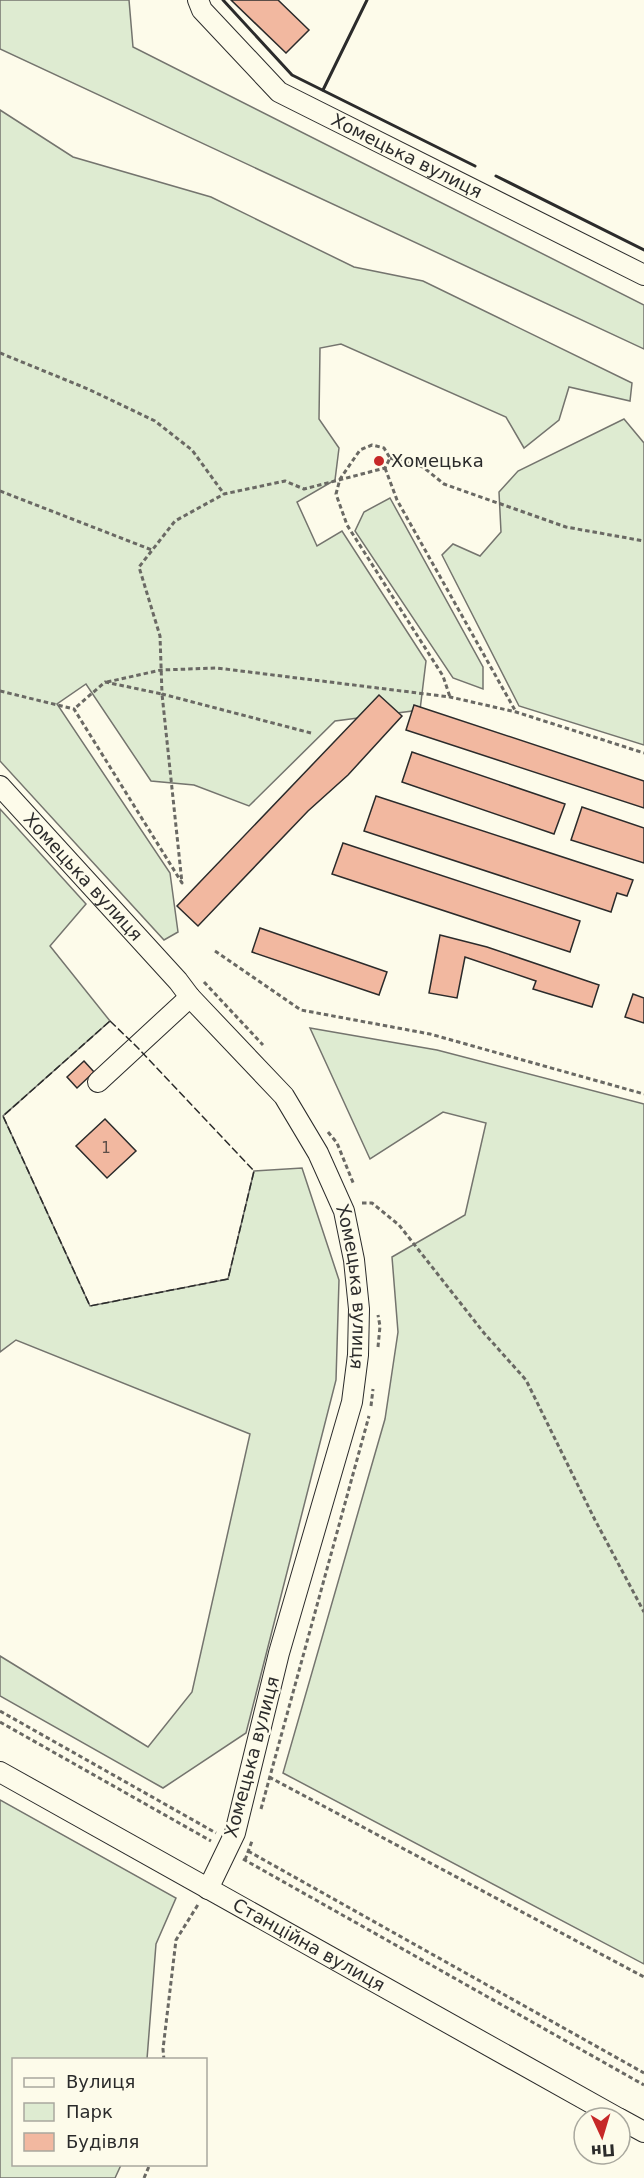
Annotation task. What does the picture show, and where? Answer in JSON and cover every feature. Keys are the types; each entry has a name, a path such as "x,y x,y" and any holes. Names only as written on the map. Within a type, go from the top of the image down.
{"street":[{"name":"Хомецька вулиця","path":"198,0 202,10 279,92 644,275"},
{"name":"Хомецька вулиця","path":"0,786 190,997 284,1096 318,1153 344,1211 354,1260 359,1308 358,1355 352,1402 279,1653 229,1846 208,1889"},
{"path":"98,1082 190,997"},
{"name":"Станційна вулиця","path":"0,1772 596,2106"}],"path":[{"path":"0,353 88,389 155,422 192,450 224,494"},
{"path":"450,697 443,676 347,525 336,494 340,479 360,450 372,445 384,448 390,458 423,467 444,484 566,527 644,541"},
{"path":"390,458 385,468 397,500 516,712"},
{"path":"0,691 74,709 182,883 162,694 160,636 139,567 175,520 224,494 285,481 304,489 385,468"},
{"path":"0,491 152,550"},
{"path":"74,709 105,682 161,670 217,668 450,697 516,712 644,753"},
{"path":"105,682 162,694 311,733"},
{"path":"215,951 301,1010 430,1034 644,1094"},
{"path":"200,979 265,1049"},
{"path":"322,1124 337,1143 364,1211"},
{"path":"362,1203 372,1203 399,1226 484,1332 526,1380 595,1520 644,1612"},
{"path":"378,1315 380,1326 378,1348"},
{"path":"261,1809 372,1403 374,1381"},
{"path":"0,1711 229,1846 245,1860 644,2085"},
{"path":"0,1722 229,1846 249,1852 644,2073"},
{"path":"250,1770 270,1778 644,1977"},
{"path":"245,1860 252,1841"},
{"path":"164,2058 163,2049 177,1940 208,1889"}],"green space":[{"path":"0,0 129,0 133,47 644,305 644,349 0,49"},
{"path":"0,110 73,157 211,197 354,267 423,281 632,383 630,401 569,387 559,420 524,448 506,417 341,344 320,348 319,419 339,448 335,480 297,502 317,546 342,531 426,661 420,710 335,721 249,806 194,785 151,781 86,684 57,704 170,873 178,932 164,940 0,761"},
{"path":"624,419 644,443 644,745 519,706 442,555 453,544 480,556 501,532 499,492 518,471"},
{"path":"390,498 483,667 483,689 453,678 355,531 364,512"},
{"path":"0,809 86,904 50,946 110,1021 3,1116 90,1306 228,1279 254,1171 302,1168 339,1280 336,1380 246,1733 163,1788 0,1696 0,1656 148,1747 192,1692 250,1434 16,1340 0,1352"},
{"path":"310,1028 437,1050 644,1104 644,1964 283,1773 385,1419 398,1332 392,1257 465,1215 486,1123 443,1112 370,1159"},
{"path":"0,1800 176,1898 156,1944 147,2058 12,2058 12,2166 121,2166 115,2178 0,2178"}],"building":[{"path":"231,0 278,0 309,30 286,53"},
{"path":"379,695 402,716 348,775 308,811 198,926 177,906"},
{"path":"414,705 644,781 644,808 406,730"},
{"path":"412,752 565,804 554,834 402,782"},
{"path":"376,796 633,880 627,896 617,893 611,912 364,831"},
{"path":"582,807 644,828 644,863 571,840"},
{"path":"343,843 580,921 570,952 332,874"},
{"path":"260,928 387,972 379,995 252,952"},
{"path":"440,935 487,947 599,985 592,1007 533,989 536,981 465,957 457,998 429,993"},
{"path":"633,994 644,998 644,1023 625,1017"},
{"path":"84,1061 94,1072 77,1088 67,1077"},
{"path":"105,1119 136,1151 107,1178 76,1146"}],"fence":[{"path":"110,1021 254,1171 228,1279 90,1306 3,1116 110,1021"}],"wall":[{"path":"223,0 292,75 475,166"},
{"path":"323,90 367,0"},
{"path":"496,176 644,250"}],"place":[{"name":"Хомецька","path":"379,461"}]}
